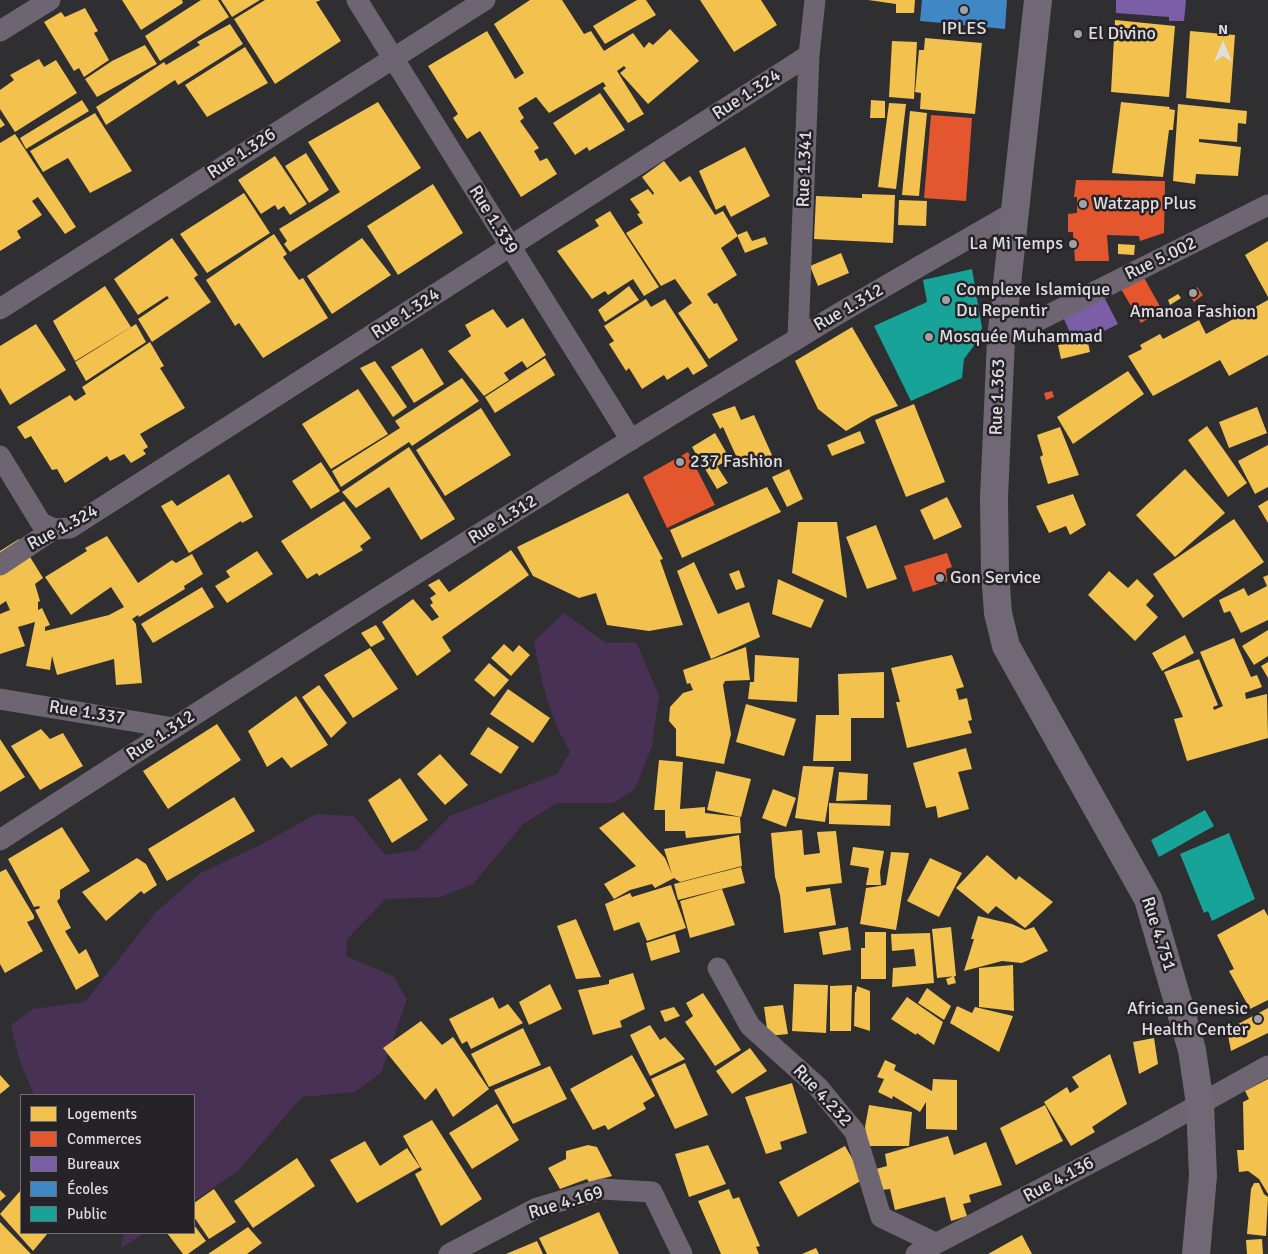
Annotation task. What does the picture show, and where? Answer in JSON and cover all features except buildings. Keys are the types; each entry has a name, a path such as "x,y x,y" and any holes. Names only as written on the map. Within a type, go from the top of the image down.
{"main road":[{"name":"Rue 1.363","path":"1006,646 998,613 995,573 994,498 1001,338 1038,0"},
{"name":"Rue 4.751","path":"1006,646 1148,899 1192,1050 1200,1104 1203,1176 1196,1254"}],"street":[{"path":"0,31 50,0"},
{"name":"Rue 1.339","path":"357,0 509,248 631,440"},
{"name":"Rue 1.326","path":"0,309 485,0"},
{"name":"Rue 1.341","path":"798,338 809,55 815,0"},
{"name":"Rue 1.324","path":"0,565 54,529 70,528 809,55"},
{"name":"Rue 5.002","path":"1001,338 1268,206"},
{"name":"Rue 1.312","path":"0,840 631,440 798,338 1014,212"},
{"path":"0,456 41,523 54,529"},
{"name":"Rue 1.337","path":"0,699 174,728"},
{"name":"Rue 4.232","path":"718,968 750,1026 818,1087 855,1132 881,1217 935,1243"},
{"name":"Rue 4.136","path":"916,1254 1268,1066"},
{"name":"Rue 4.169","path":"449,1254 537,1208 602,1190 652,1192 682,1254"}],"shaded area":[{"path":"564,613 606,643 636,642 659,695 652,746 635,789 613,803 557,803 523,824 473,884 441,897 386,899 347,939 346,956 393,976 407,999 381,1073 355,1092 302,1097 238,1171 195,1200 195,1094 34,1094 20,1062 11,1025 33,1009 85,1002 156,912 201,873 262,844 316,814 354,816 385,855 417,850 450,816 557,774 570,752 551,711 534,641"},
{"path":"124,1234 143,1234 121,1248"}],"place":[{"name":"IPLES","path":"964,10"},
{"name":"El Divino","path":"1078,34"},
{"name":"Watzapp Plus","path":"1083,204"},
{"name":"La Mi Temps","path":"1073,244"},
{"name":"Amanoa Fashion","path":"1193,293"},
{"name":"Complexe Islamique Du Repentir","path":"946,300"},
{"name":"Mosquée Muhammad","path":"929,337"},
{"name":"237 Fashion","path":"680,462"},
{"name":"Gon Service","path":"940,578"},
{"name":"African Genesic Health Center","path":"1258,1019"}]}
